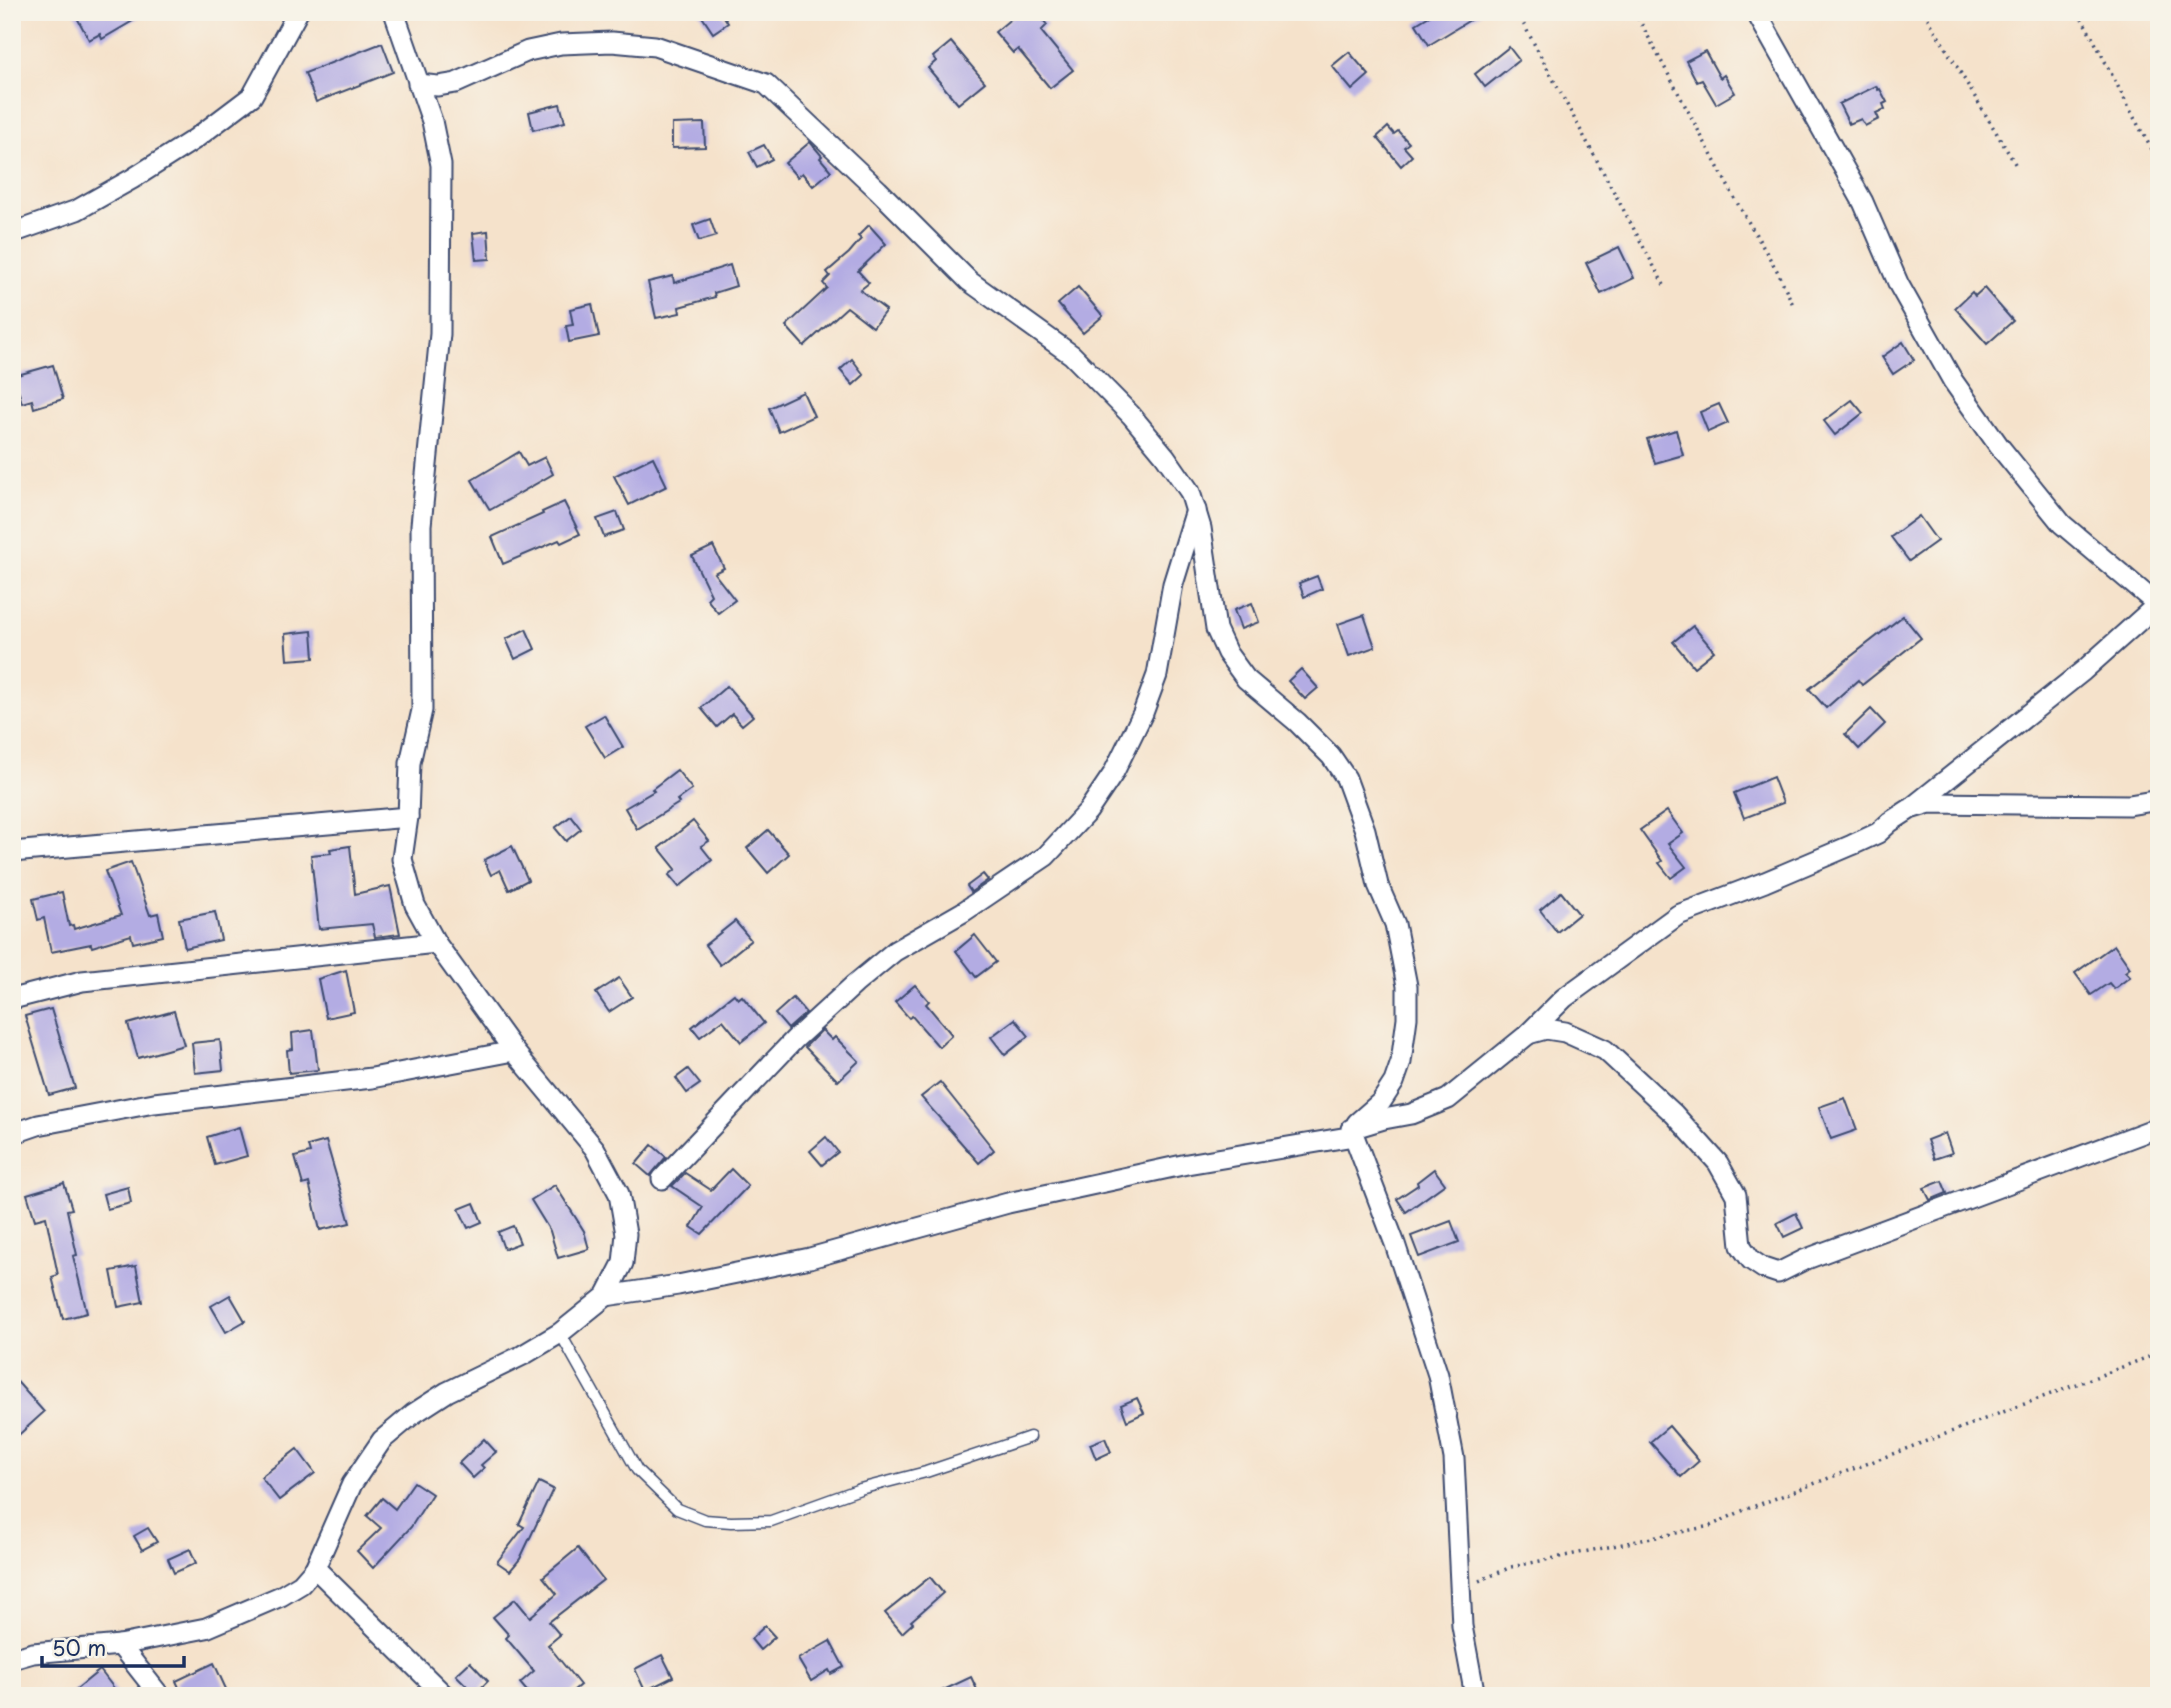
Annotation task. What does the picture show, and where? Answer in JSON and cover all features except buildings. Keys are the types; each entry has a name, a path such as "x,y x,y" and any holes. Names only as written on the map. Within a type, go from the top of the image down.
{"street":[{"path":"12,233 51,222 132,179 195,139 252,96 298,12"},
{"path":"12,1659 33,1653 120,1645 206,1628 281,1597 301,1584 315,1568 352,1484 382,1440 413,1414 447,1392 523,1355 560,1333 606,1296 623,1263 626,1234 619,1194 595,1149 514,1051 436,943 415,905 402,859 408,817 410,763 422,709 421,525 440,321 441,165 432,121 394,12"},
{"path":"606,1296 678,1285 810,1258 1008,1203 1186,1164 1352,1133 1384,1119 1411,1114 1448,1100 1527,1035 1564,998 1678,915 1765,882 1878,833 2083,671 2158,604 2062,524 1999,446 1953,381 1899,285 1863,202 1756,12"},
{"path":"418,84 438,86 456,83 528,51 561,44 612,42 655,46 766,84 969,281 1072,355 1097,378 1165,456 1190,492 1196,509 1216,629 1227,653 1246,679 1297,722 1331,757 1346,778 1365,830 1378,885 1398,936 1407,986 1407,1018 1401,1062 1394,1082 1381,1102 1352,1133"},
{"path":"662,1179 795,1039 855,984 895,951 963,912 1045,856 1088,811 1113,774 1153,688 1173,584 1196,509"},
{"path":"1910,809 1930,803 2129,805 2159,800"},
{"path":"13,848 408,817"},
{"path":"12,999 82,981 436,943"},
{"path":"1527,1035 1546,1029 1565,1032 1605,1050 1674,1114 1718,1163 1736,1195 1741,1246 1751,1260 1763,1268 1778,1272 2159,1127"},
{"path":"12,1133 38,1125 154,1103 372,1078 514,1051"},
{"path":"1352,1133 1395,1244 1438,1375 1454,1458 1462,1626 1475,1696"},
{"path":"315,1568 445,1696"},
{"path":"120,1645 160,1696"}],"lane":[{"path":"560,1333 637,1469 677,1509 705,1520 771,1521 860,1489 926,1472 1030,1437"}],"path":[{"path":"1517,12 1664,285"},
{"path":"1635,12 1735,199 1779,274 1794,307"},
{"path":"1924,12 2017,167"},
{"path":"2078,12 2159,161"},
{"path":"1460,1590 1511,1567 1710,1526 1742,1511 2159,1353"}]}
